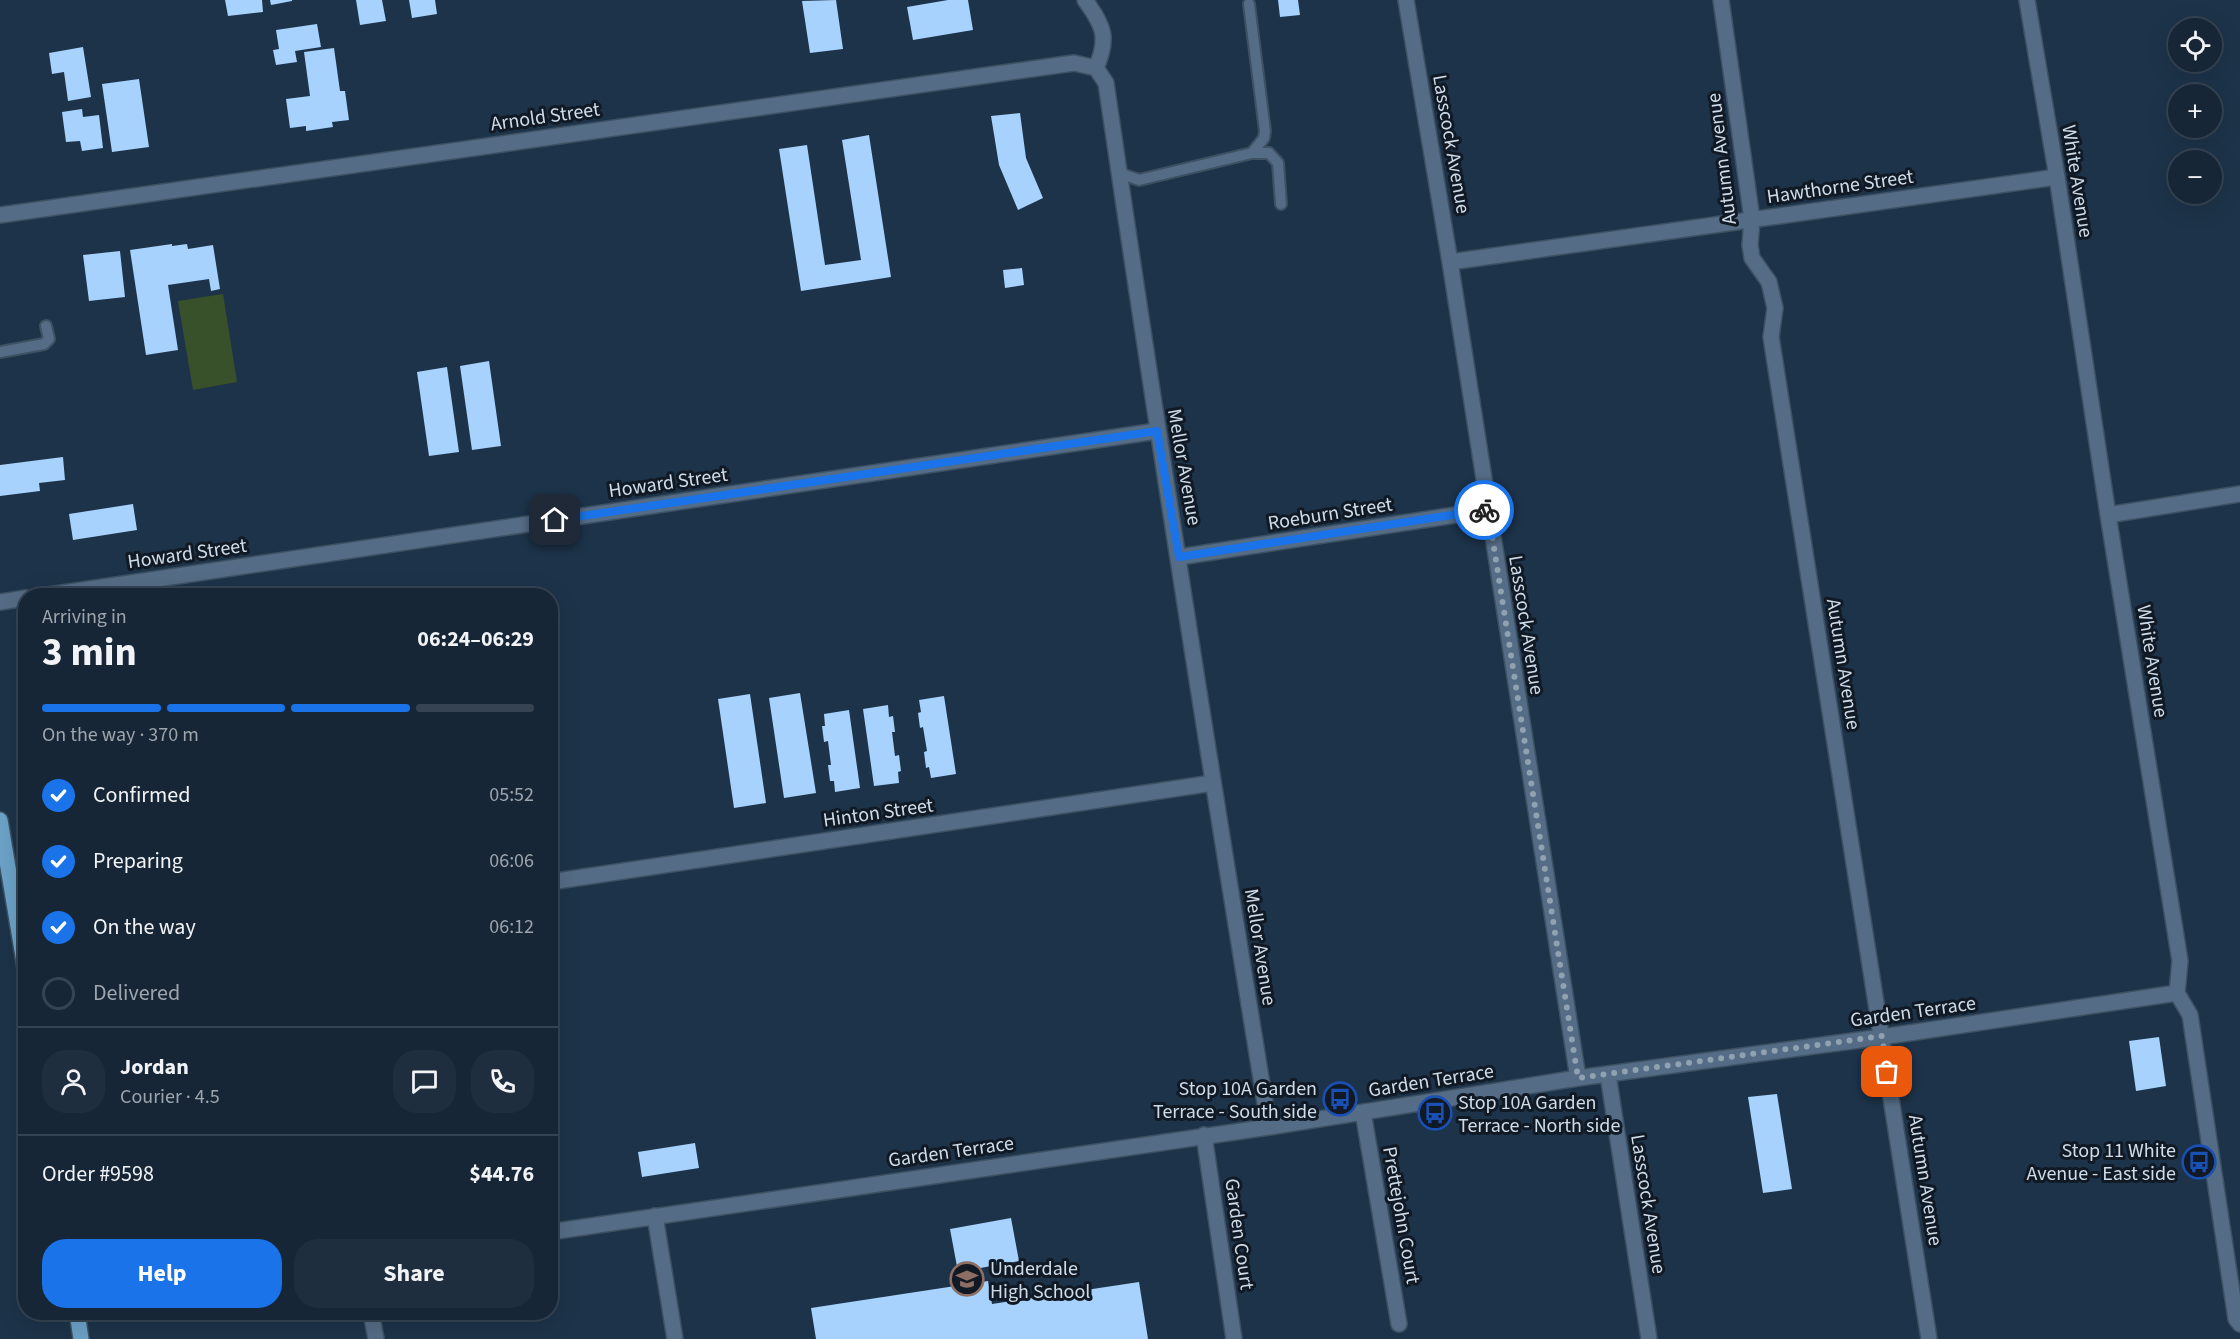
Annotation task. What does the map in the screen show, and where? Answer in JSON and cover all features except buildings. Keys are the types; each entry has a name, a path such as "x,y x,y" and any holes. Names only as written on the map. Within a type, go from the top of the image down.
{"main road":[{"path":"0,820 18,924"},
{"path":"78,1320 81,1339"}],"street":[{"path":"1085,0 1102,25 1104,36 1102,53 1096,68"},
{"name":"Lasscock Avenue","path":"1406,0 1450,262 1578,1078"},
{"name":"Autumn Avenue","path":"1721,0 1752,219 1750,245 1752,258 1769,282 1775,308 1771,337 1929,1339"},
{"name":"White Avenue","path":"2028,0 2180,961 2177,993"},
{"name":"Arnold Street","path":"0,215 1074,63 1096,68"},
{"name":"Mellor Avenue","path":"1096,68 1106,83 1157,431 1269,1127"},
{"name":"Hawthorne Street","path":"1450,262 2057,177"},
{"name":"Howard Street","path":"96,588 1157,431"},
{"path":"2108,515 2240,494"},
{"name":"Roeburn Street","path":"1179,557 1488,510"},
{"path":"0,602 18,599"},
{"name":"Hinton Street","path":"558,881 1213,783"},
{"path":"2177,993 2190,1015 2236,1319 2240,1324"},
{"name":"Garden Terrace","path":"558,1231 1269,1127 1578,1078 2177,993"},
{"name":"Lasscock Avenue","path":"1608,1075 1649,1339"},
{"name":"Prettejohn Court","path":"1363,1112 1399,1324"},
{"name":"Garden Court","path":"1204,1135 1234,1339"},
{"path":"655,1216 675,1339"},
{"path":"372,1320 376,1339"}],"lane":[{"path":"1249,4 1265,131 1264,138 1252,153"},
{"path":"1119,173 1139,180 1252,153 1269,153 1278,163 1281,204"},
{"path":"0,352 44,344 49,339 46,326"}],"green space":[{"path":"223,294 237,382 193,390 178,301"}],"way so far":[{"path":"1484,510 1488,510 1578,1078 1882,1036 1887,1072"}],"place":[{"name":"Stop 10A Garden Terrace - South side","path":"1340,1099"},
{"name":"Stop 10A Garden Terrace - North side","path":"1435,1113"},
{"name":"Stop 11 White Avenue - East side","path":"2199,1162"},
{"name":"Underdale High School","path":"967,1279"}],"route":[{"path":"555,520 1157,431 1179,557 1484,510"}]}
